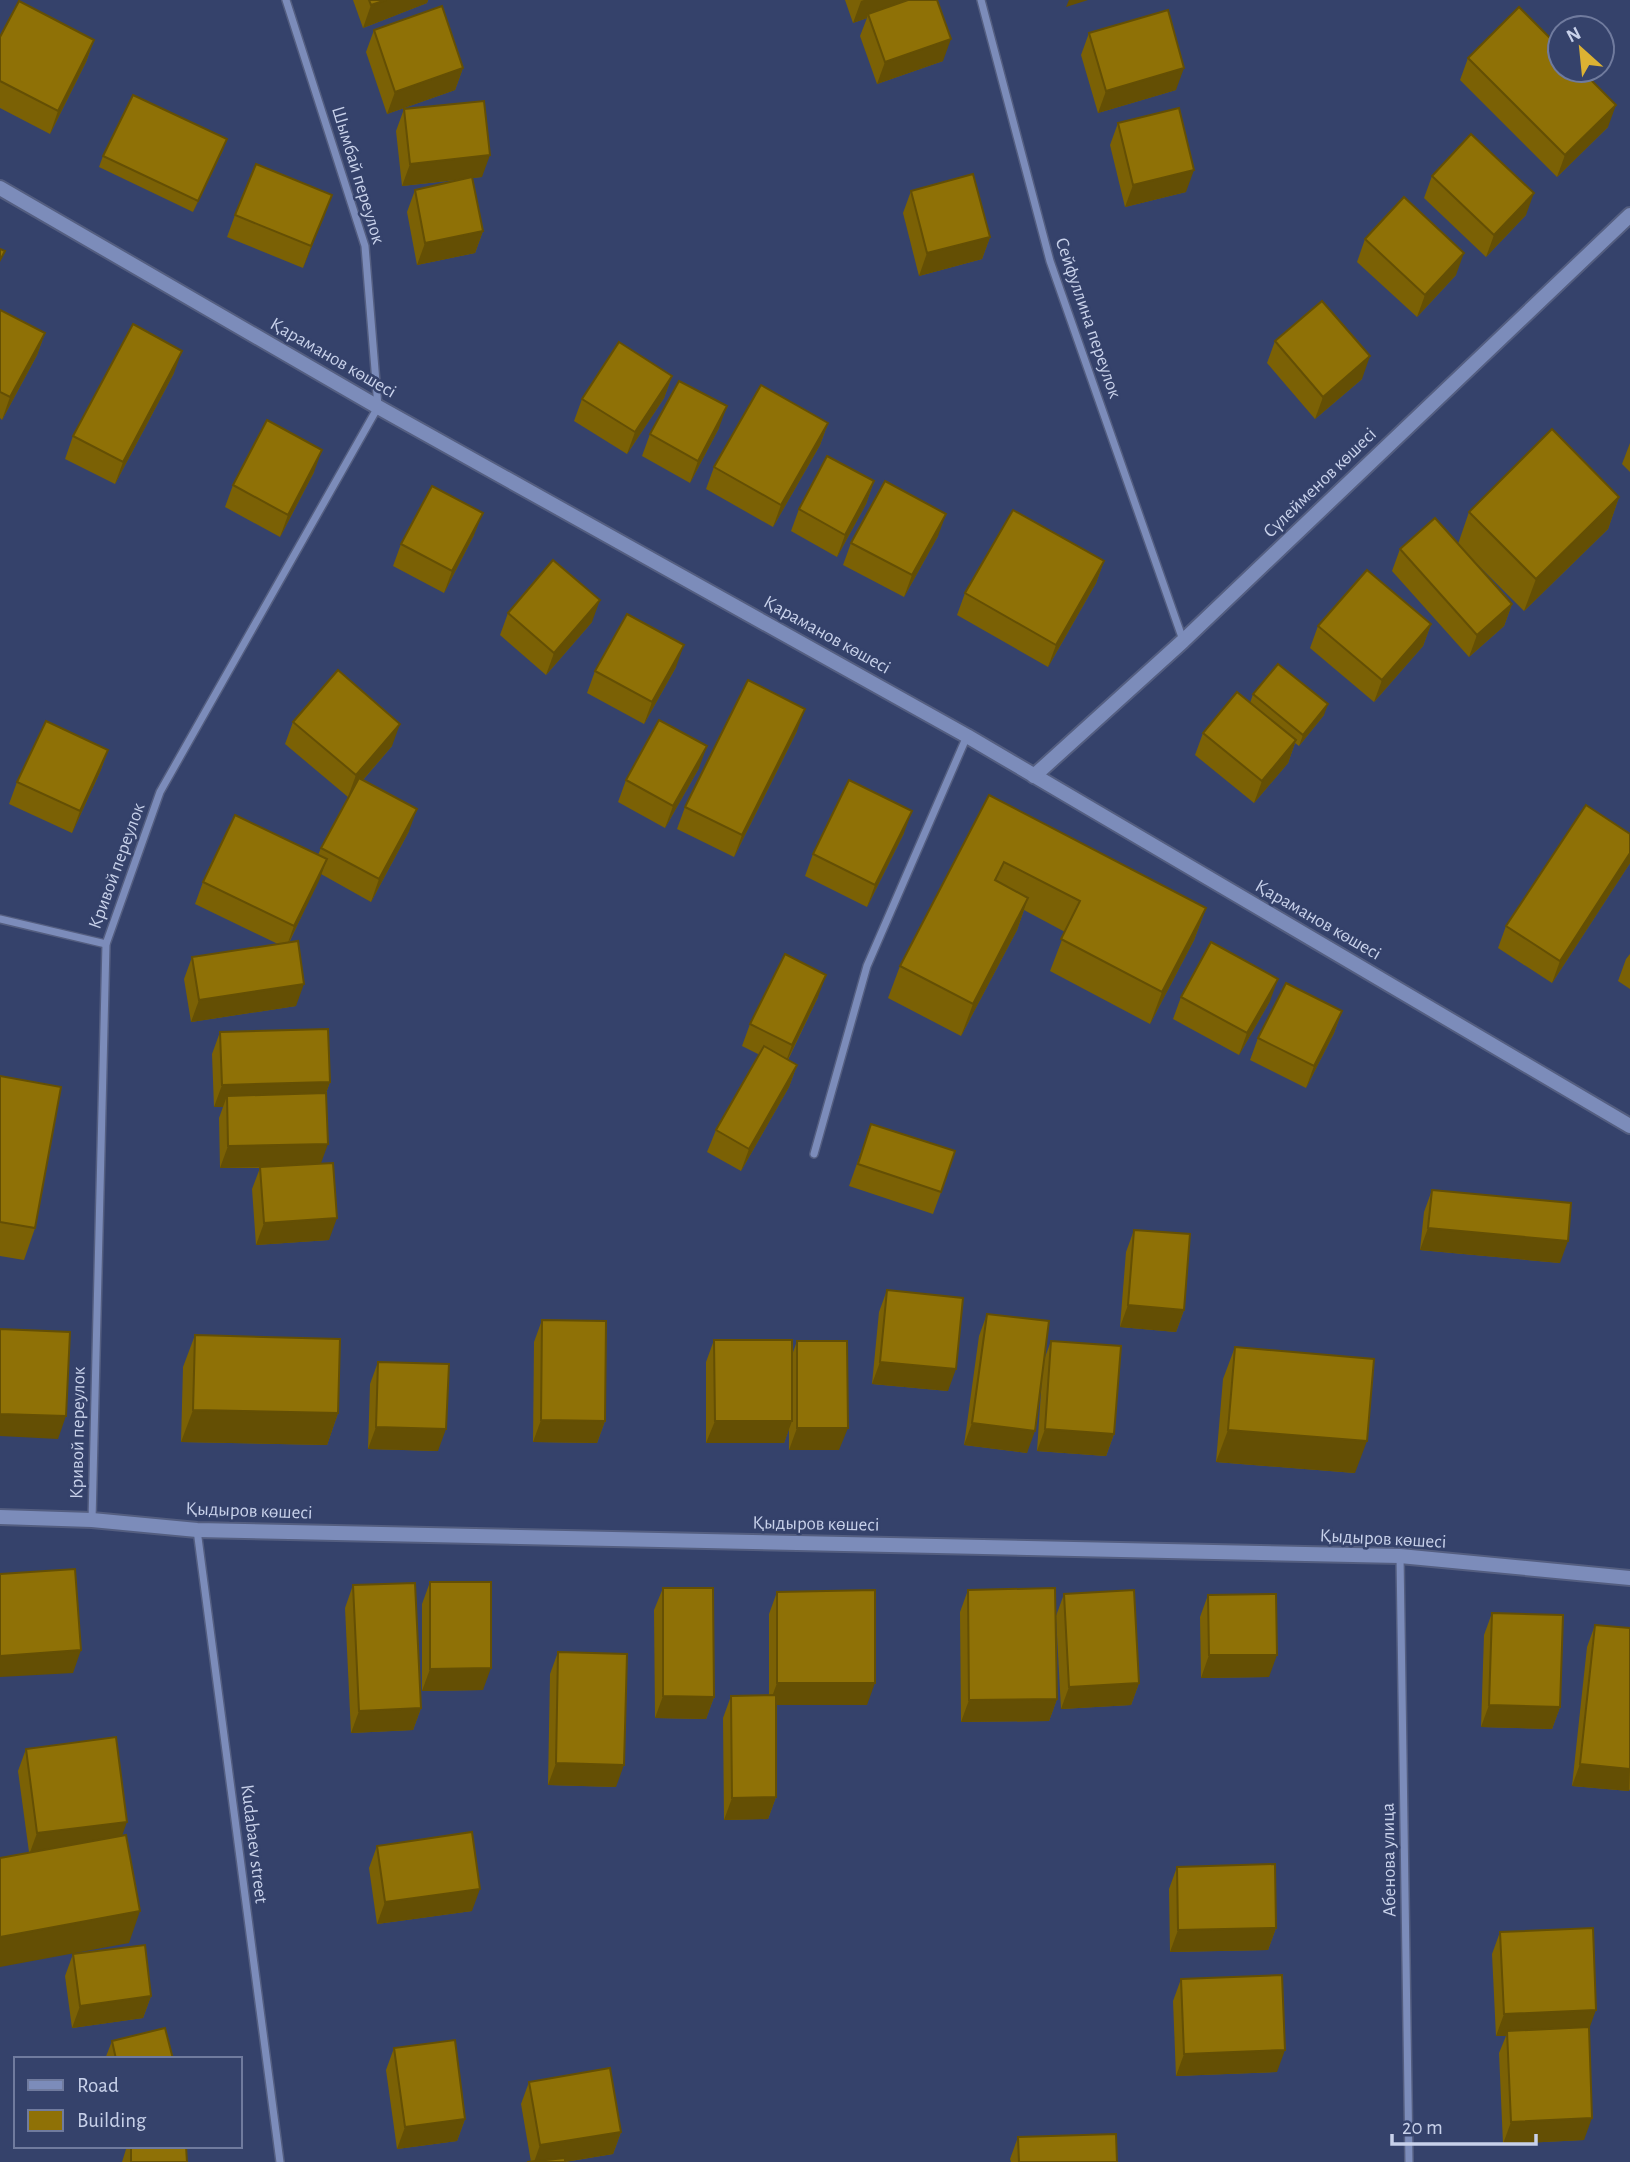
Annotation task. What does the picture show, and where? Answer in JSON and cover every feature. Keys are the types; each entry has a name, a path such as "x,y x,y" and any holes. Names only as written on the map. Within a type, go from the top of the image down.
{"street":[{"name":"Шымбай переулок","path":"286,0 366,246 378,407"},
{"name":"Сейфуллина переулок","path":"981,0 1050,261 1183,641"},
{"name":"Қараманов көшесі","path":"0,188 378,407 967,736 1630,1126"},
{"name":"Сүлейменов көшесі","path":"1034,775 1183,641 1630,215"},
{"name":"Кривой переулок","path":"92,1520 106,944 160,792 378,407"},
{"path":"814,1154 867,966 967,736"},
{"path":"0,919 106,944"},
{"name":"Қыдыров көшесі","path":"0,1517 92,1520 197,1530 1399,1556 1630,1578"},
{"name":"Kudabaev street","path":"197,1530 280,2162"},
{"name":"Абенова улица","path":"1399,1556 1409,2162"}],"building":[{"path":"369,0 386,0 371,5"},
{"path":"908,0 937,0 951,39 885,62 868,14"},
{"path":"19,1 94,40 58,111 0,81 0,37"},
{"path":"442,6 463,68 395,92 374,30"},
{"path":"1519,7 1546,34 1546,84 1595,84 1616,105 1565,155 1468,58"},
{"path":"1168,10 1184,68 1106,91 1089,33"},
{"path":"133,95 227,139 198,201 103,156"},
{"path":"484,101 490,155 410,164 404,109"},
{"path":"1179,108 1194,170 1133,185 1118,123"},
{"path":"1471,134 1534,193 1494,235 1432,176"},
{"path":"256,164 332,195 311,246 235,215"},
{"path":"973,174 990,237 927,253 911,191"},
{"path":"472,177 483,231 425,243 415,190"},
{"path":"1404,197 1464,253 1425,295 1365,239"},
{"path":"1322,301 1370,356 1323,397 1275,341"},
{"path":"0,310 45,333 10,397 0,392"},
{"path":"133,324 182,351 123,462 73,436"},
{"path":"619,342 672,376 635,432 582,399"},
{"path":"679,381 727,406 698,461 650,434"},
{"path":"761,385 828,423 781,505 714,467"},
{"path":"267,420 322,450 288,515 233,485"},
{"path":"1552,429 1619,497 1536,579 1469,512"},
{"path":"827,456 874,481 845,535 799,509"},
{"path":"885,481 946,514 912,575 851,543"},
{"path":"432,486 483,513 452,571 401,544"},
{"path":"1013,510 1104,561 1056,645 965,593"},
{"path":"1435,518 1512,604 1477,635 1400,549"},
{"path":"553,560 600,600 554,653 508,613"},
{"path":"1367,570 1431,624 1382,680 1318,626"},
{"path":"627,614 684,645 652,702 595,671"},
{"path":"1278,664 1328,704 1303,735 1253,694"},
{"path":"338,670 400,724 356,775 293,722"},
{"path":"748,680 805,709 742,835 685,807"},
{"path":"1237,692 1296,740 1262,781 1203,733"},
{"path":"659,720 707,746 673,806 626,780"},
{"path":"46,721 108,750 80,811 17,782"},
{"path":"359,778 417,809 379,879 321,848"},
{"path":"849,780 912,811 875,885 813,854"},
{"path":"989,795 1206,908 1162,992 1061,939 1080,901 1004,862 995,880 1028,898 973,1004 900,966"},
{"path":"1586,805 1630,834 1630,853 1560,961 1506,926"},
{"path":"235,815 327,859 294,926 203,882"},
{"path":"298,941 304,984 199,1000 192,957"},
{"path":"1211,942 1278,979 1247,1033 1181,997"},
{"path":"785,954 826,975 792,1045 750,1024"},
{"path":"1286,983 1342,1011 1314,1066 1258,1038"},
{"path":"328,1029 330,1082 222,1085 220,1032"},
{"path":"764,1046 797,1065 749,1149 716,1130"},
{"path":"0,1076 61,1087 35,1228 0,1222"},
{"path":"326,1093 328,1144 228,1146 227,1096"},
{"path":"871,1124 955,1151 941,1192 858,1164"},
{"path":"333,1163 337,1218 264,1223 260,1167"},
{"path":"1432,1190 1571,1203 1568,1241 1428,1228"},
{"path":"1134,1230 1190,1234 1184,1310 1128,1305"},
{"path":"887,1290 963,1298 956,1369 880,1362"},
{"path":"987,1314 1049,1321 1035,1431 972,1423"},
{"path":"542,1320 606,1321 605,1421 541,1420"},
{"path":"0,1329 70,1332 66,1416 0,1414"},
{"path":"195,1335 340,1339 338,1413 193,1410"},
{"path":"714,1340 792,1340 792,1421 715,1421"},
{"path":"797,1341 847,1341 848,1428 797,1428"},
{"path":"1051,1341 1121,1346 1114,1434 1045,1429"},
{"path":"1235,1347 1374,1359 1367,1441 1228,1430"},
{"path":"378,1362 449,1364 446,1429 376,1427"},
{"path":"75,1569 81,1650 0,1656 0,1574"},
{"path":"430,1582 491,1582 491,1668 430,1669"},
{"path":"415,1583 421,1708 359,1711 353,1585"},
{"path":"663,1588 713,1588 714,1697 663,1696"},
{"path":"1055,1588 1057,1699 969,1700 968,1590"},
{"path":"875,1590 875,1683 777,1683 777,1592"},
{"path":"1134,1590 1139,1683 1069,1687 1064,1594"},
{"path":"1276,1594 1277,1655 1209,1655 1208,1595"},
{"path":"1492,1613 1563,1615 1560,1707 1489,1705"},
{"path":"1595,1625 1630,1628 1630,1769 1580,1764"},
{"path":"558,1652 627,1654 624,1765 556,1763"},
{"path":"776,1695 776,1797 732,1798 731,1696"},
{"path":"116,1737 127,1822 37,1833 26,1749"},
{"path":"472,1832 480,1889 385,1902 377,1846"},
{"path":"126,1835 140,1911 0,1937 0,1858"},
{"path":"1275,1864 1276,1928 1178,1930 1177,1867"},
{"path":"1593,1928 1596,2010 1504,2014 1500,1932"},
{"path":"145,1945 151,1996 80,2006 73,1954"},
{"path":"1282,1975 1285,2050 1184,2054 1181,1979"},
{"path":"1589,2027 1592,2118 1511,2122 1507,2031"},
{"path":"165,2028 172,2057 116,2057 112,2041"},
{"path":"455,2040 465,2119 405,2127 394,2048"},
{"path":"610,2068 621,2132 540,2145 529,2082"},
{"path":"1116,2134 1117,2162 1019,2162 1018,2137"},
{"path":"131,2148 186,2148 187,2162 131,2162"},
{"path":"565,2158 565,2162 527,2162"}]}
